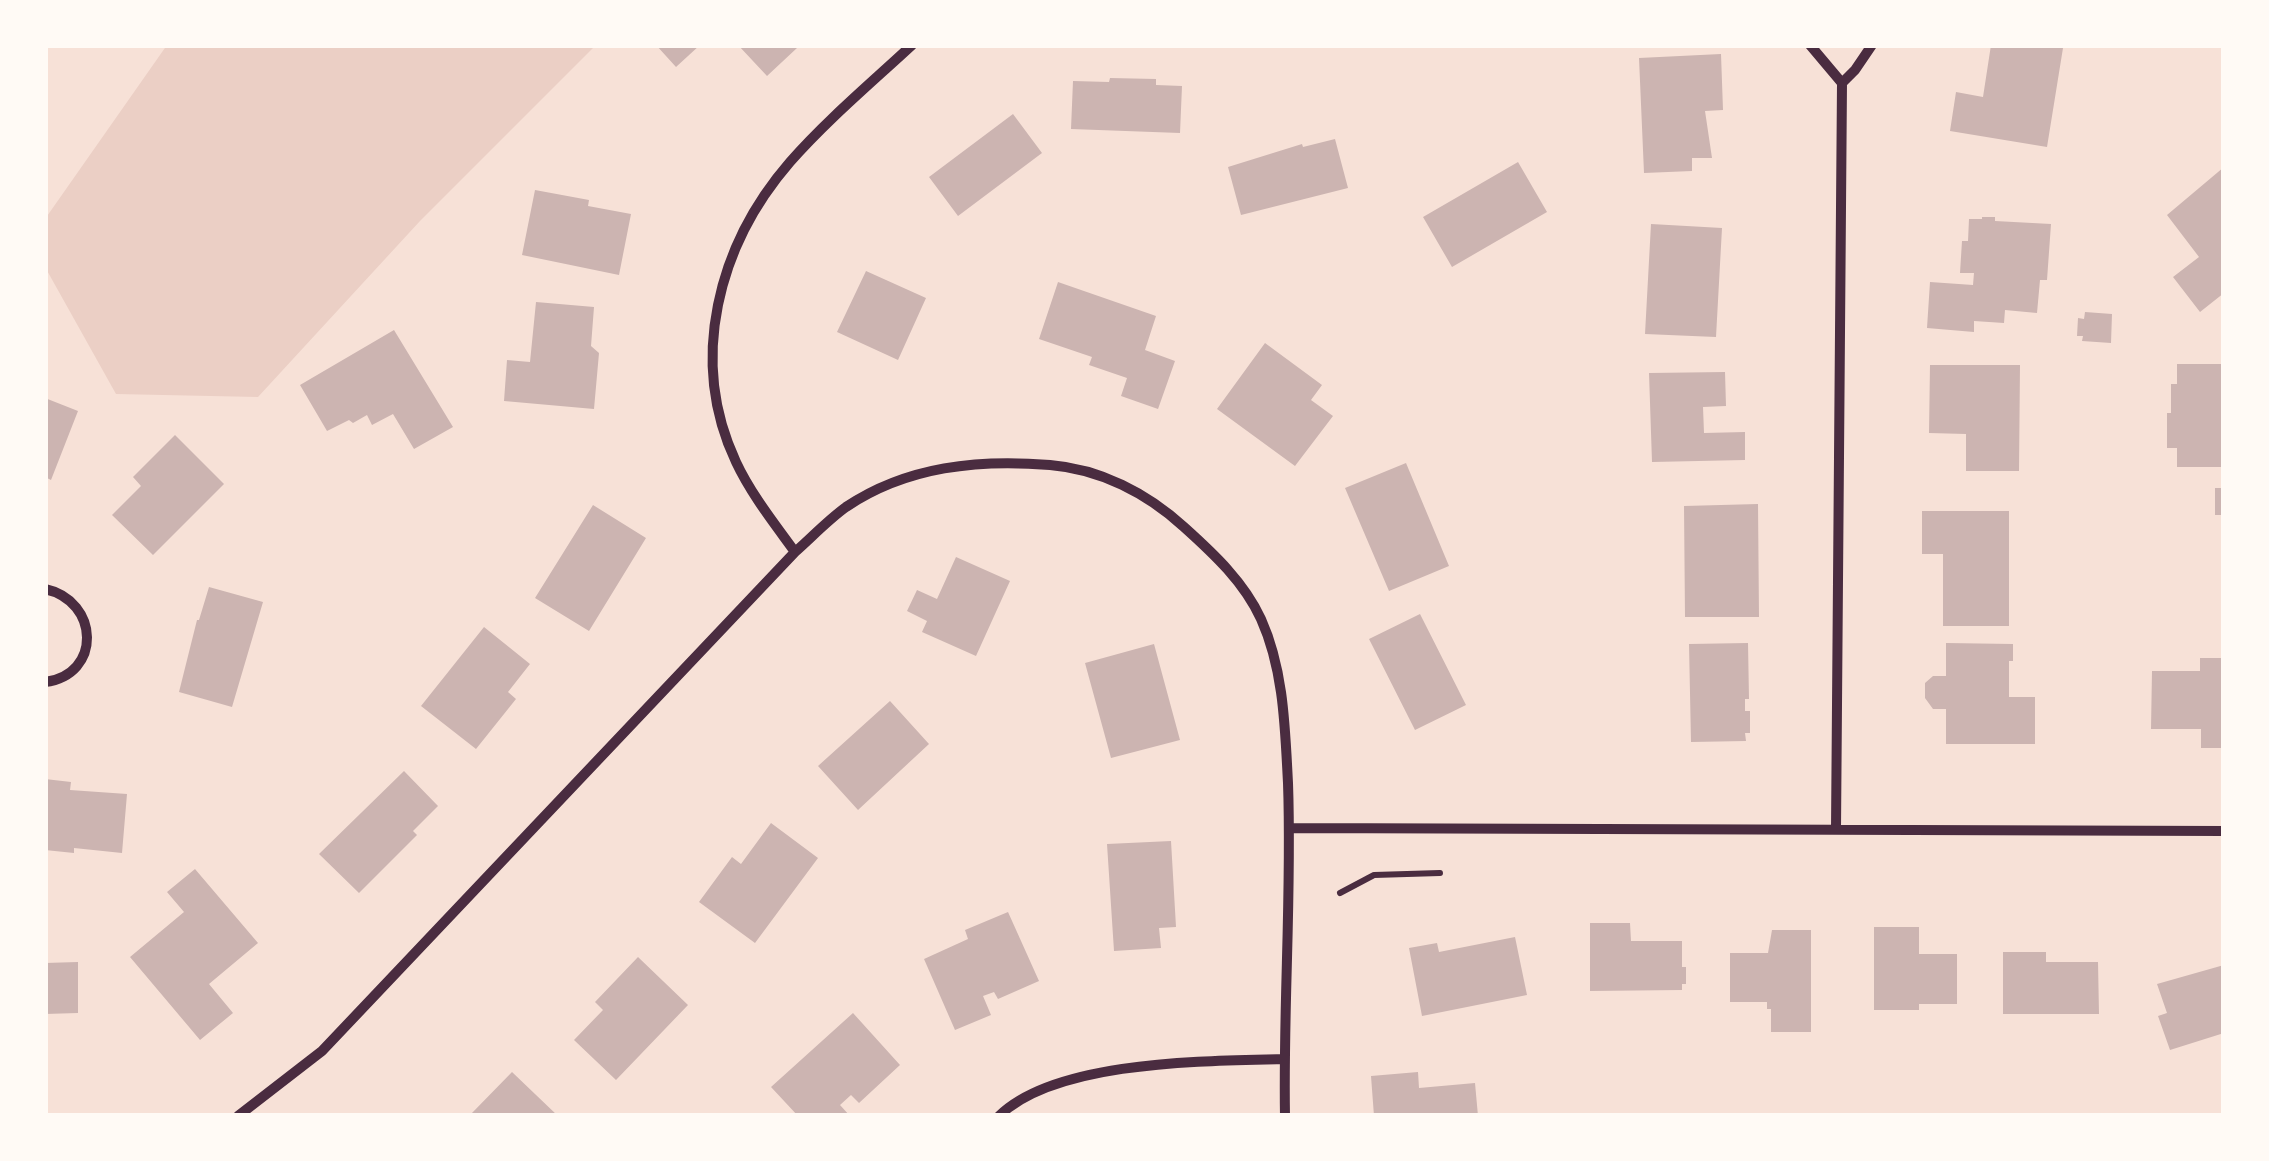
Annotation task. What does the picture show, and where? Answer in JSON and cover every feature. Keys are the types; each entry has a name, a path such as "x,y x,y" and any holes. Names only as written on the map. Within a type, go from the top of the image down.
{"street":[{"path":"795,552 749,485 724,432 712,364 717,299 737,247 780,175 831,120 912,45"},
{"path":"1810,45 1842,83 1836,829"},
{"path":"1842,83 1872,45"},
{"path":"238,1116 322,1051 795,552 846,508 892,483 955,464 1008,461 1072,466 1123,484 1165,510 1210,550 1250,599 1269,640 1281,690 1290,828 1285,1116"},
{"path":"45,590 59,592 72,601 87,630 80,662 69,673 45,682"},
{"path":"1290,828 2224,831"},
{"path":"999,1116 1034,1093 1080,1077 1213,1061 1284,1059"}],"path":[{"path":"1340,892 1374,874 1440,873"}],"shaded area":[{"path":"167,45 596,45 420,221 258,397 116,394 45,267 45,219"}],"building":[{"path":"656,45 700,45 676,67"},
{"path":"738,45 794,45 797,48 767,76"},
{"path":"1991,45 2063,48 2047,147 1950,131 1956,92 1983,97"},
{"path":"1721,54 1723,110 1705,111 1712,158 1692,158 1692,171 1644,173 1639,58"},
{"path":"1110,78 1156,79 1156,85 1182,86 1180,133 1071,129 1073,81 1109,82"},
{"path":"1013,114 1042,153 958,216 929,177"},
{"path":"1335,139 1348,188 1241,215 1228,167 1302,144 1303,147"},
{"path":"1518,162 1547,212 1452,267 1423,217"},
{"path":"2224,167 2224,293 2200,312 2173,277 2199,257 2167,215"},
{"path":"535,190 589,200 588,206 631,214 619,275 522,255"},
{"path":"1969,219 2051,224 2047,280 2040,280 2037,313 2005,310 2004,323 1974,321 1974,332 1927,328 1930,282 1973,285 1974,273 1960,273 1962,241 1968,241"},
{"path":"1651,224 1722,228 1716,337 1645,334"},
{"path":"866,271 926,298 898,360 837,332"},
{"path":"1058,282 1156,316 1145,350 1175,361 1158,409 1121,396 1127,378 1089,365 1092,357 1039,339"},
{"path":"536,302 594,307 591,346 599,353 594,409 504,401 507,360 530,362"},
{"path":"2085,312 2112,314 2111,343 2082,341 2083,336 2077,336 2078,318 2084,319"},
{"path":"394,330 453,427 414,449 393,414 372,425 367,415 327,431 300,385"},
{"path":"1265,343 1322,385 1311,400 1333,416 1295,466 1217,409"},
{"path":"2177,364 2224,364 2224,467 2177,467 2177,448 2167,448 2167,413 2171,413 2171,384 2177,384"},
{"path":"1930,365 2020,365 2019,471 1966,471 1966,434 1929,433"},
{"path":"1725,372 1726,406 1703,407 1704,433 1745,432 1745,460 1652,462 1649,373"},
{"path":"45,398 78,411 51,480 45,477"},
{"path":"175,435 224,484 153,555 112,515 141,486 133,477"},
{"path":"1406,463 1449,566 1389,591 1345,488"},
{"path":"2215,488 2224,488 2224,515 2215,515"},
{"path":"1758,504 1759,617 1685,617 1684,506"},
{"path":"593,505 646,538 589,631 535,598"},
{"path":"1922,511 2009,511 2009,626 1943,626 1943,554 1922,554"},
{"path":"956,557 1010,581 976,656 922,632 927,621 907,611 917,590 937,599"},
{"path":"209,587 263,602 232,707 179,692"},
{"path":"1420,614 1466,705 1415,730 1369,639"},
{"path":"484,627 530,664 508,692 516,699 476,749 421,706"},
{"path":"1748,643 1749,699 1745,699 1745,711 1750,711 1750,733 1745,733 1746,741 1691,742 1689,644"},
{"path":"1946,643 2013,644 2009,697 2035,697 2035,744 1946,744 1946,709 1933,709 1925,698 1925,683 1933,676 1946,676"},
{"path":"1154,644 1180,740 1111,758 1085,663"},
{"path":"2200,658 2224,658 2224,748 2201,748 2201,729 2151,729 2152,671 2200,671"},
{"path":"890,701 929,744 858,810 818,766"},
{"path":"404,771 438,806 413,831 417,835 359,893 319,854"},
{"path":"45,779 71,782 70,790 127,794 122,853 74,848 74,853 45,850"},
{"path":"771,823 818,858 755,943 699,902 732,857 741,864"},
{"path":"1171,841 1176,927 1159,928 1161,948 1114,951 1107,844"},
{"path":"195,869 258,943 209,984 233,1013 200,1040 130,957 184,912 167,892"},
{"path":"1008,912 1039,981 998,999 994,992 983,996 991,1015 955,1030 924,959 968,939 965,930"},
{"path":"1590,923 1630,923 1631,941 1682,941 1686,984 1682,984 1682,990 1590,991"},
{"path":"1874,927 1919,927 1919,954 1957,954 1957,1004 1919,1004 1919,1010 1874,1010"},
{"path":"1772,930 1811,930 1811,1032 1771,1032 1771,1009 1767,1009 1767,1002 1730,1002 1730,953 1768,953"},
{"path":"1515,937 1527,995 1422,1016 1409,948 1437,943 1439,952"},
{"path":"2003,952 2046,952 2046,962 2098,962 2099,1014 2003,1014"},
{"path":"638,957 688,1005 616,1080 574,1040 603,1010 595,1002"},
{"path":"78,962 78,1013 45,1014 45,963"},
{"path":"2224,965 2224,1033 2170,1050 2158,1016 2167,1013 2157,984"},
{"path":"853,1013 900,1065 859,1103 851,1095 840,1105 850,1116 798,1116 771,1087"},
{"path":"512,1072 558,1116 473,1116"},
{"path":"1418,1072 1419,1088 1475,1083 1478,1116 1374,1116 1371,1076"}]}
